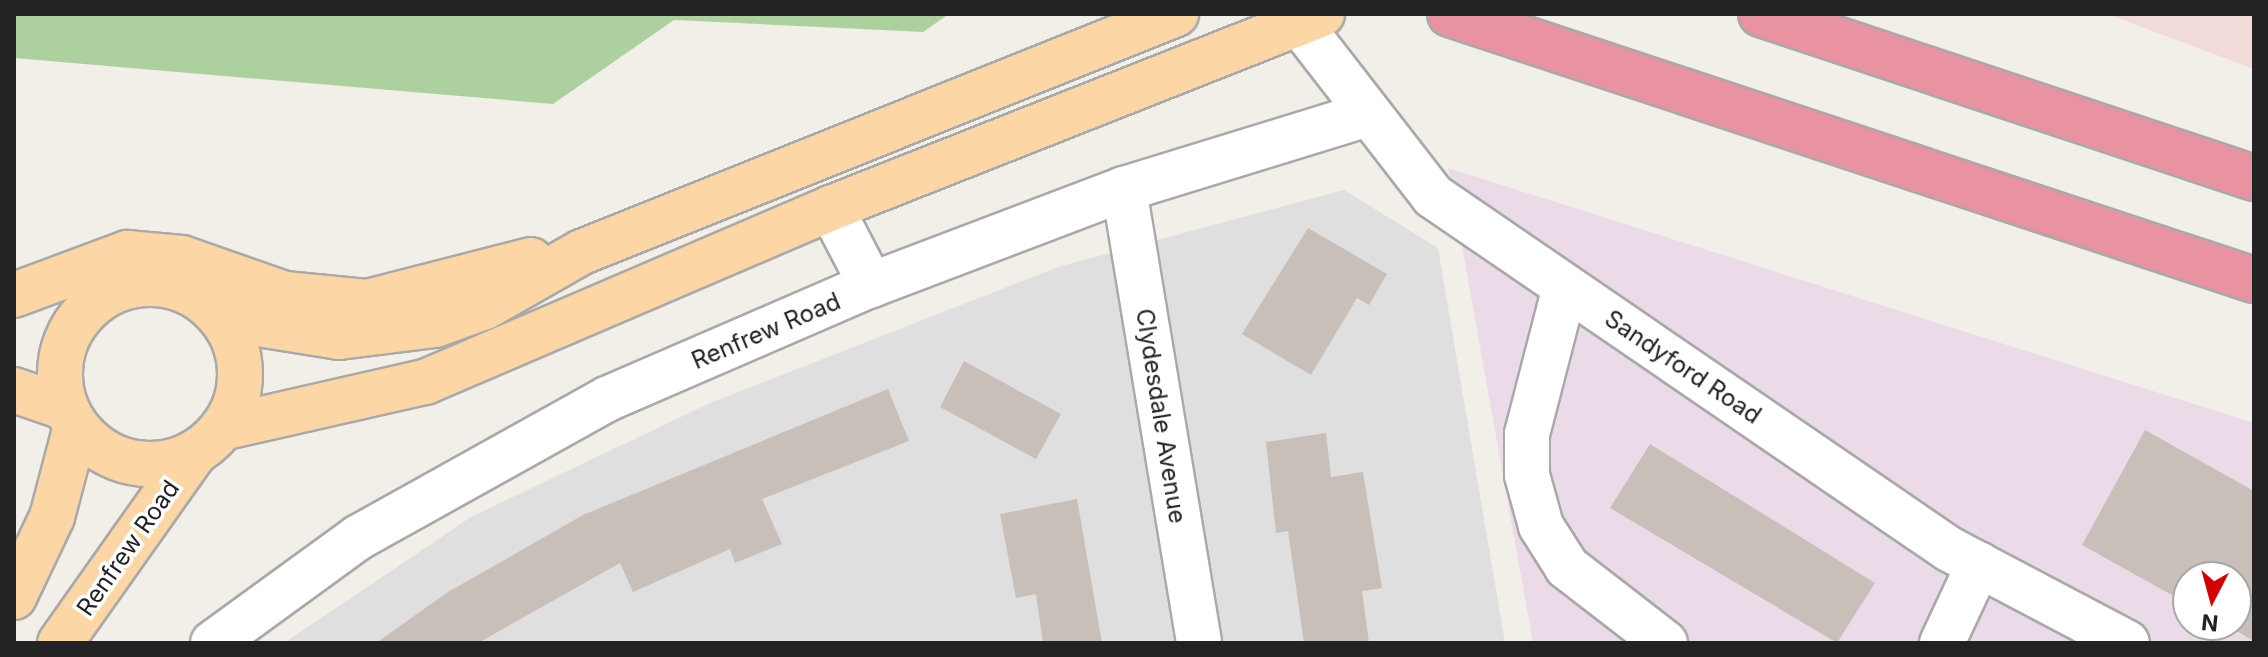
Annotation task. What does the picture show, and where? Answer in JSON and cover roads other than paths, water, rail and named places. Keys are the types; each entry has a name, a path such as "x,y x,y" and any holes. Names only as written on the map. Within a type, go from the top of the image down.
{"highway":[{"path":"1450,14 2254,280"},
{"path":"1761,14 2254,178"}],"main road":[{"path":"14,321 88,307 109,294 157,284 181,289 221,318 339,337 435,325 485,307 582,252 1070,52 1176,14"},
{"path":"14,390 71,417 130,462 425,382 831,208 1310,18"},
{"path":"14,295 127,253 156,253 285,294 367,302 582,252"},
{"path":"14,597 52,517 71,417 62,354 88,307"},
{"path":"209,440 241,373 221,318"},
{"name":"Renfrew Road","path":"60,643 209,440"}],"street":[{"name":"Sandyford Road","path":"1310,18 1365,115 1433,196 1979,564 2127,643"},
{"name":"Renfrew Road","path":"213,643 359,537 477,468 607,399 871,285 1124,189 1365,115"},
{"name":"Clydesdale Avenue","path":"1124,189 1199,643"},
{"path":"831,208 871,285"},
{"path":"1565,287 1527,434 1527,475 1541,526 1567,567 1665,643"},
{"path":"1942,643 1979,564"}]}
